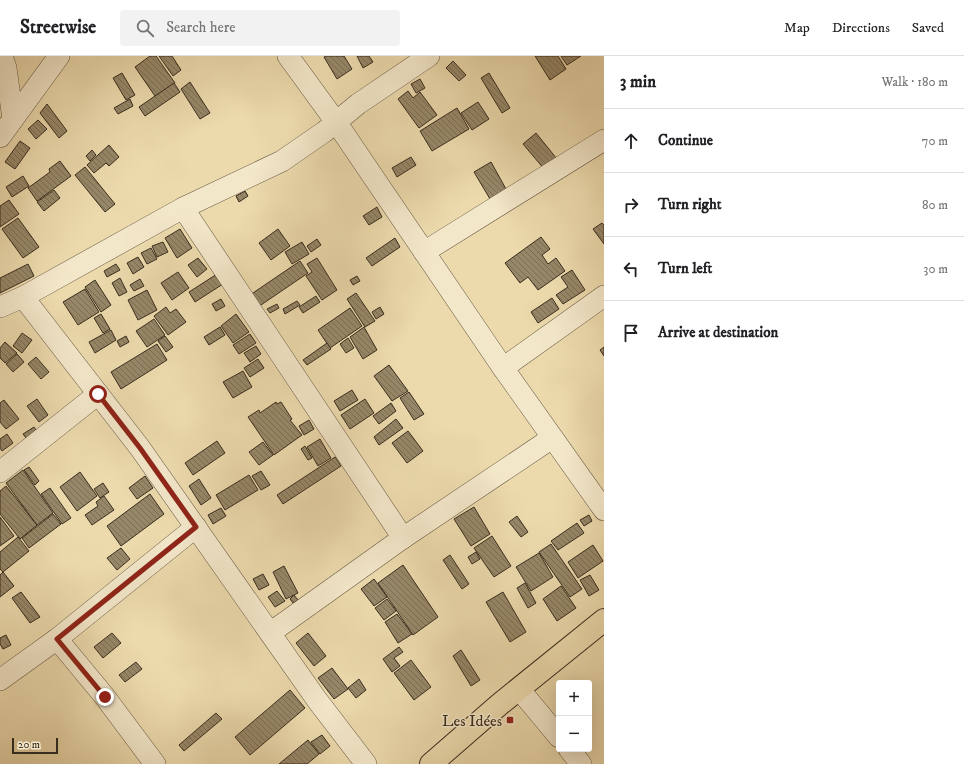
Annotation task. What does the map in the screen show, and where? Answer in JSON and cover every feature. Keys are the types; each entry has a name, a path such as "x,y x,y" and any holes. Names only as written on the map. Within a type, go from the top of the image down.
{"main road":[{"path":"431,764 519,689 604,620"}],"street":[{"path":"2,56 6,68 13,119"},
{"path":"0,137 59,56"},
{"path":"288,56 336,122 503,368 604,510"},
{"path":"0,307 23,297 184,208 282,161 358,104 429,56"},
{"path":"424,252 604,140"},
{"path":"184,208 403,538"},
{"path":"503,368 604,296"},
{"path":"23,297 140,448 270,633 366,764"},
{"path":"0,472 98,394"},
{"path":"270,633 403,538 552,438"},
{"path":"0,680 57,639 196,527"},
{"path":"57,639 105,697 155,764"},
{"path":"519,689 556,733"},
{"path":"571,752 581,764"}],"building":[{"path":"150,56 156,56 175,83 155,96 135,67"},
{"path":"159,56 172,56 181,70 173,76"},
{"path":"344,56 352,69 337,79 324,57"},
{"path":"357,56 369,56 373,62 363,68"},
{"path":"535,56 558,56 566,69 550,80"},
{"path":"561,56 581,56 567,65"},
{"path":"453,61 466,75 459,81 446,68"},
{"path":"122,73 135,95 126,100 113,78"},
{"path":"489,73 510,108 502,113 481,78"},
{"path":"420,79 425,88 416,93 411,84"},
{"path":"190,82 210,113 200,119 181,89"},
{"path":"174,83 180,92 145,116 139,107"},
{"path":"408,91 413,98 420,92 437,115 419,128 398,99"},
{"path":"130,99 133,106 118,114 114,108"},
{"path":"478,102 489,119 472,130 461,113"},
{"path":"47,104 67,131 59,138 40,113"},
{"path":"457,108 469,129 432,151 420,131"},
{"path":"38,120 47,129 36,139 28,129"},
{"path":"536,133 557,159 545,170 523,144"},
{"path":"20,141 30,148 15,169 5,162"},
{"path":"109,145 119,157 109,166 106,163 94,173 87,165"},
{"path":"92,150 96,155 90,161 86,156"},
{"path":"411,157 416,165 397,177 392,168"},
{"path":"60,161 71,176 37,201 28,188 50,172 49,169"},
{"path":"491,162 506,189 490,199 474,172"},
{"path":"85,167 115,204 105,212 75,175"},
{"path":"23,176 29,186 12,197 6,187"},
{"path":"54,190 60,198 44,211 37,202"},
{"path":"245,191 248,196 239,202 236,196"},
{"path":"9,200 19,214 0,227 0,206"},
{"path":"377,207 382,217 369,225 363,216"},
{"path":"18,218 39,247 23,258 2,229"},
{"path":"602,223 604,225 604,244 593,229"},
{"path":"180,229 192,248 177,258 165,238"},
{"path":"278,229 290,246 271,260 259,243"},
{"path":"541,237 550,249 542,255 548,264 556,258 565,271 538,290 528,277 520,283 505,263"},
{"path":"395,238 400,247 372,266 366,258"},
{"path":"317,239 321,245 311,252 307,246"},
{"path":"163,242 168,252 157,257 152,246"},
{"path":"302,242 309,254 292,264 285,252"},
{"path":"151,248 157,259 147,264 141,253"},
{"path":"138,257 144,267 133,274 127,263"},
{"path":"198,258 207,269 197,277 188,265"},
{"path":"317,258 337,290 322,300 306,276 312,272 307,264"},
{"path":"300,261 308,273 258,307 250,295"},
{"path":"28,264 34,276 0,293 0,278"},
{"path":"116,264 120,270 107,277 104,271"},
{"path":"572,270 585,290 563,304 556,295 568,287 561,277"},
{"path":"178,272 189,288 172,300 161,283"},
{"path":"217,274 223,284 195,302 189,292"},
{"path":"357,276 360,281 353,285 350,280"},
{"path":"120,278 127,292 119,296 112,283"},
{"path":"140,279 144,286 134,291 130,285"},
{"path":"95,280 111,305 101,312 85,287"},
{"path":"85,289 99,312 78,325 63,302"},
{"path":"147,290 157,310 138,320 128,300"},
{"path":"356,293 375,321 365,327 347,299"},
{"path":"316,296 320,302 303,313 299,307"},
{"path":"552,298 559,309 538,323 531,312"},
{"path":"221,299 225,306 216,311 212,304"},
{"path":"297,301 300,305 285,314 283,309"},
{"path":"277,304 279,308 270,313 267,309"},
{"path":"166,307 170,313 176,309 186,322 168,335 154,316"},
{"path":"380,307 384,314 376,319 372,312"},
{"path":"350,308 362,326 330,348 318,330"},
{"path":"101,314 110,329 103,333 94,318"},
{"path":"236,314 249,332 233,343 221,326"},
{"path":"154,319 165,335 147,347 136,331"},
{"path":"220,327 225,335 209,345 204,337"},
{"path":"364,327 377,350 363,359 350,337"},
{"path":"111,330 116,340 95,353 89,342"},
{"path":"22,333 32,340 22,353 13,346"},
{"path":"250,334 256,343 239,354 233,345"},
{"path":"126,336 129,342 120,347 117,341"},
{"path":"165,336 173,347 166,352 158,341"},
{"path":"348,338 354,348 346,353 340,344"},
{"path":"5,342 17,353 5,363 0,358 0,348"},
{"path":"327,343 331,349 307,365 303,360"},
{"path":"157,344 167,360 121,389 111,372"},
{"path":"256,346 261,354 250,362 244,353"},
{"path":"604,347 604,356 600,350"},
{"path":"17,354 24,362 13,372 6,364"},
{"path":"36,357 49,372 41,379 28,364"},
{"path":"258,359 264,368 250,377 244,368"},
{"path":"389,365 408,391 392,401 374,376"},
{"path":"243,371 252,387 233,398 223,382"},
{"path":"352,390 358,400 340,411 334,401"},
{"path":"409,392 424,414 414,420 400,398"},
{"path":"37,399 48,415 39,422 27,406"},
{"path":"365,399 374,413 350,429 341,415"},
{"path":"4,400 19,419 6,429 0,422 0,403"},
{"path":"276,402 277,404 281,402 292,419 290,420 302,435 274,455 248,417 259,410 260,413"},
{"path":"391,403 396,411 379,424 373,416"},
{"path":"396,419 403,428 379,445 374,437"},
{"path":"309,420 314,429 304,435 299,426"},
{"path":"34,427 39,435 29,442 23,434"},
{"path":"408,431 423,451 407,463 392,443"},
{"path":"7,434 13,443 2,451 0,448 0,439"},
{"path":"320,439 331,458 318,466 307,447"},
{"path":"217,441 225,453 193,475 185,463"},
{"path":"263,442 273,455 259,465 249,452"},
{"path":"305,446 312,458 308,460 301,449"},
{"path":"335,457 341,466 283,504 277,495"},
{"path":"29,467 39,481 35,485 24,470"},
{"path":"23,470 53,513 37,525 6,483"},
{"path":"261,471 270,485 261,490 252,476"},
{"path":"80,472 97,496 77,511 60,487"},
{"path":"249,475 258,490 225,510 216,495"},
{"path":"145,476 153,488 137,499 129,488"},
{"path":"199,479 211,498 201,505 189,486"},
{"path":"103,483 109,492 100,498 94,489"},
{"path":"6,486 37,525 20,539 0,514 0,491"},
{"path":"50,488 71,518 62,524 41,494"},
{"path":"150,494 164,514 121,546 107,526"},
{"path":"104,496 114,510 92,525 85,515 98,506 96,502"},
{"path":"474,507 490,534 471,546 454,519"},
{"path":"221,508 226,516 213,524 208,515"},
{"path":"53,514 61,524 29,548 22,538"},
{"path":"589,515 592,521 584,526 580,520"},
{"path":"517,516 528,532 521,537 509,522"},
{"path":"0,517 14,536 0,546"},
{"path":"577,523 584,533 558,550 551,541"},
{"path":"492,536 511,566 494,577 474,548"},
{"path":"18,537 29,551 3,572 0,569 0,552"},
{"path":"551,544 582,589 570,597 539,552"},
{"path":"593,545 603,561 578,578 568,562"},
{"path":"121,548 130,559 117,570 107,558"},
{"path":"476,552 480,559 472,564 468,557"},
{"path":"539,553 553,577 531,591 516,567"},
{"path":"450,555 469,584 462,589 443,560"},
{"path":"403,565 438,617 413,635 378,583"},
{"path":"284,566 298,593 286,599 273,572"},
{"path":"3,572 14,586 0,597 0,575"},
{"path":"263,574 269,585 259,590 253,579"},
{"path":"590,575 599,590 589,596 580,580"},
{"path":"374,579 387,597 374,606 361,589"},
{"path":"525,583 536,603 528,608 517,588"},
{"path":"561,586 576,608 557,621 543,599"},
{"path":"277,591 285,601 275,607 268,597"},
{"path":"21,592 40,617 30,623 12,598"},
{"path":"503,592 526,632 510,642 486,602"},
{"path":"294,595 298,600 293,603 290,599"},
{"path":"387,599 396,611 384,620 375,608"},
{"path":"397,614 412,634 398,643 385,622"},
{"path":"112,633 121,643 103,658 94,647"},
{"path":"308,633 326,656 314,666 296,643"},
{"path":"6,635 11,645 3,649 0,644 0,638"},
{"path":"399,647 403,652 394,658 400,666 392,672 383,659"},
{"path":"461,650 480,680 471,686 453,656"},
{"path":"411,660 431,687 414,700 394,673"},
{"path":"136,662 142,669 125,682 119,675"},
{"path":"332,668 348,689 334,699 318,678"},
{"path":"359,679 366,690 356,698 348,688"},
{"path":"290,690 305,708 250,755 235,737"},
{"path":"216,713 222,719 184,751 179,745"},
{"path":"322,735 330,746 320,754 311,742"},
{"path":"308,740 319,754 307,764 279,764"}],"place":[{"name":"Les Idées","path":"510,720"}],"route":[{"path":"98,394 140,448 196,527 57,639 105,697"}]}
